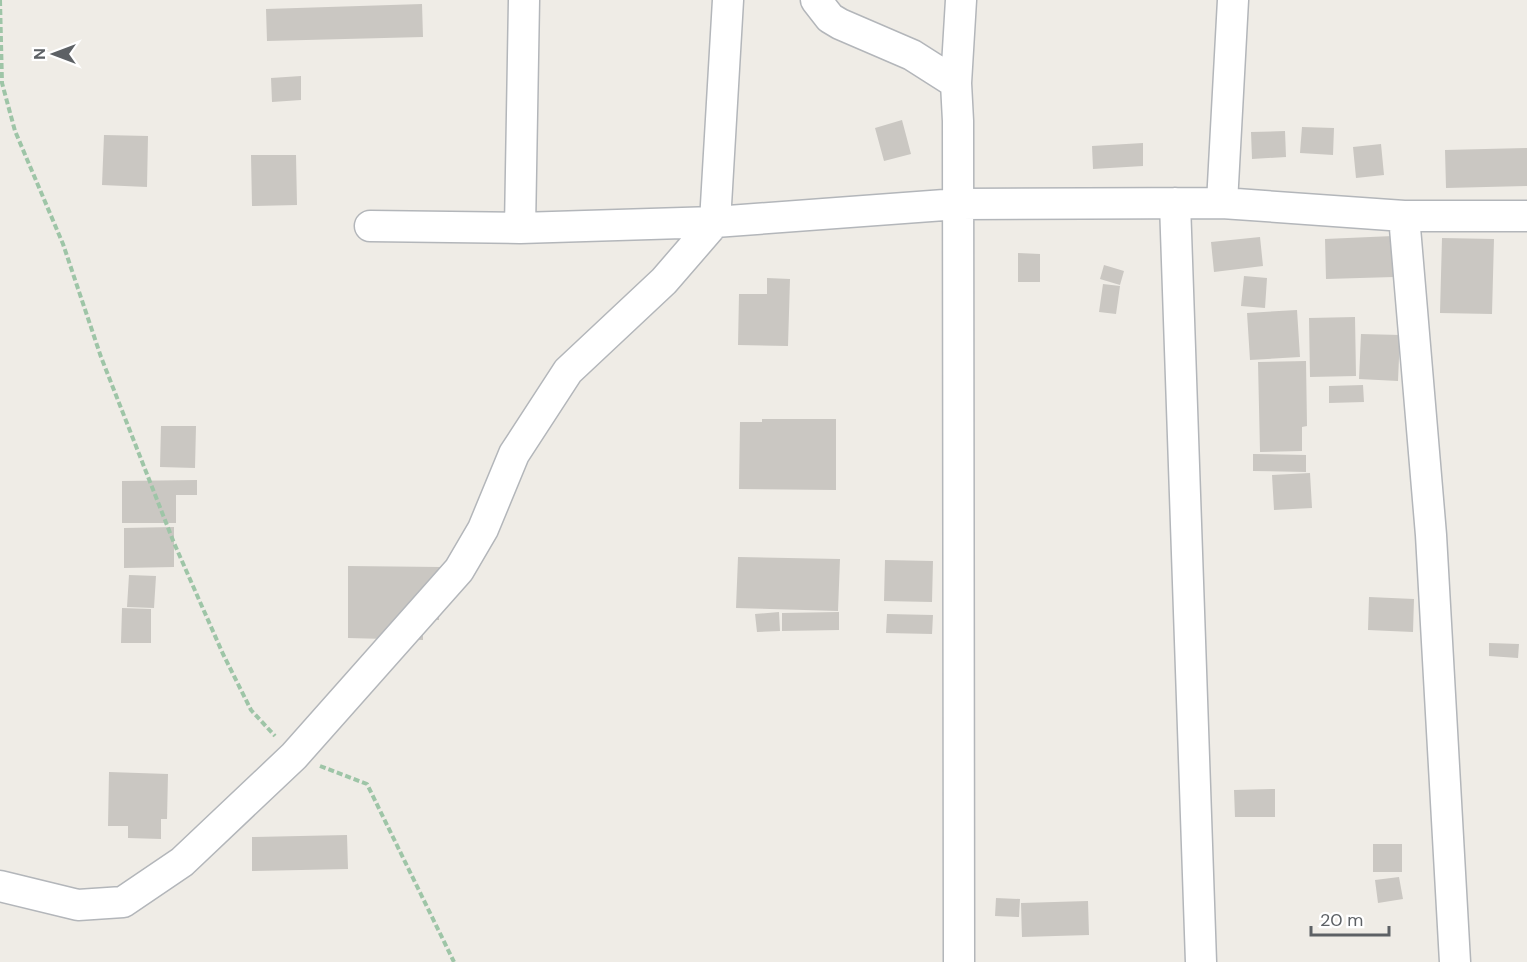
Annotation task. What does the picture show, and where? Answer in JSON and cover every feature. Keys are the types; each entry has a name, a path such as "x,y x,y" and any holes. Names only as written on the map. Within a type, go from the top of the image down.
{"street":[{"path":"520,228 524,0"},
{"path":"0,886 78,905 123,902 182,862 294,756 459,570 483,529 514,454 568,371 670,275 715,222 728,0"},
{"path":"816,0 830,18 840,24 912,55 956,83"},
{"path":"959,962 958,121 956,83 961,0"},
{"path":"1222,203 1233,0"},
{"path":"1175,203 1201,962"},
{"path":"370,226 520,228 715,222 958,204 1222,203 1404,216 1527,216"},
{"path":"1404,216 1431,535 1455,962"}],"path":[{"path":"0,0 2,83 15,131 63,244 105,368 174,543 223,654 251,710 294,756 367,784 454,962"}],"building":[{"path":"422,4 423,37 267,41 266,9"},
{"path":"301,76 301,100 272,102 271,78"},
{"path":"902,120 911,154 884,161 875,128"},
{"path":"1302,127 1334,128 1333,155 1300,153"},
{"path":"1285,131 1286,157 1252,159 1251,132"},
{"path":"104,135 148,136 147,187 102,185"},
{"path":"1143,143 1143,166 1093,169 1092,146"},
{"path":"1381,144 1384,175 1356,178 1353,147"},
{"path":"1527,148 1527,186 1446,188 1445,150"},
{"path":"251,155 296,155 297,205 252,206"},
{"path":"1393,236 1394,277 1326,279 1325,239"},
{"path":"1260,237 1263,266 1214,272 1211,242"},
{"path":"1442,238 1494,239 1492,314 1440,313"},
{"path":"1018,253 1040,254 1040,282 1018,282"},
{"path":"1104,265 1124,271 1120,285 1100,279"},
{"path":"1244,276 1267,278 1265,308 1241,306"},
{"path":"767,278 790,279 788,346 738,345 739,294 767,294"},
{"path":"1103,284 1120,286 1116,314 1099,312"},
{"path":"1297,310 1300,357 1250,360 1247,313"},
{"path":"1355,317 1356,376 1310,377 1309,318"},
{"path":"1361,334 1400,335 1398,381 1359,379"},
{"path":"1306,361 1307,426 1302,427 1302,451 1260,452 1258,362"},
{"path":"1363,385 1364,402 1329,403 1329,386"},
{"path":"762,419 836,419 836,490 739,489 740,422 762,422"},
{"path":"161,426 196,426 195,468 160,467"},
{"path":"1253,454 1306,455 1306,472 1253,471"},
{"path":"1310,473 1312,508 1274,510 1272,475"},
{"path":"197,480 197,495 176,495 176,523 122,523 122,481"},
{"path":"174,527 174,567 124,568 124,528"},
{"path":"738,557 840,559 838,611 736,608"},
{"path":"885,560 933,561 932,602 884,601"},
{"path":"348,566 440,567 439,620 423,620 423,640 348,638"},
{"path":"129,575 156,576 154,608 127,607"},
{"path":"1369,597 1414,599 1413,632 1368,630"},
{"path":"122,608 151,609 151,643 121,643"},
{"path":"779,612 780,631 757,632 755,614"},
{"path":"839,612 839,630 782,631 782,613"},
{"path":"887,614 933,615 932,634 886,633"},
{"path":"1489,643 1519,644 1518,658 1489,656"},
{"path":"109,772 168,774 167,819 161,819 161,839 128,838 128,826 108,826"},
{"path":"1275,789 1275,817 1235,817 1234,790"},
{"path":"347,835 348,869 252,871 252,837"},
{"path":"1373,844 1402,844 1402,872 1373,872"},
{"path":"1399,877 1403,899 1378,903 1375,880"},
{"path":"996,898 1020,899 1019,917 995,916"},
{"path":"1088,901 1089,935 1022,937 1021,903"}]}
